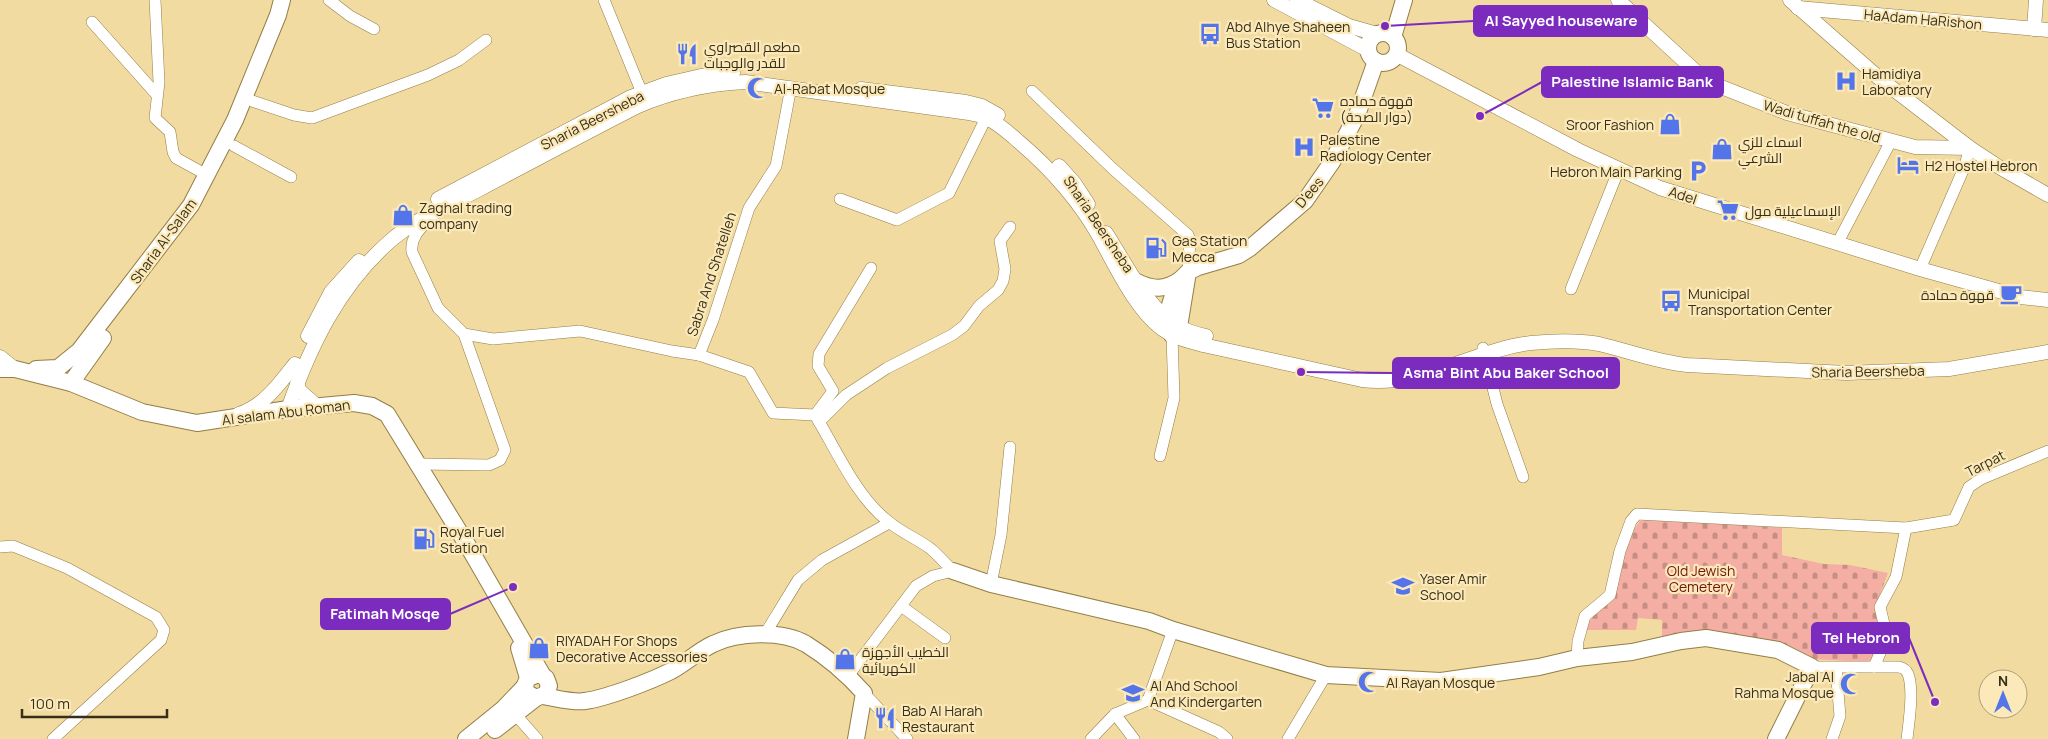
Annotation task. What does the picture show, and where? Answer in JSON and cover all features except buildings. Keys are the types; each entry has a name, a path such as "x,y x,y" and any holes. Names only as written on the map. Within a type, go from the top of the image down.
{"main road":[{"name":"Sharia Al-Salam","path":"7,369 58,368 79,351 191,206 235,120 278,15 282,0"},
{"name":"Sharia Al-Salam","path":"71,383 200,211 234,146 287,19 292,0"},
{"path":"1385,36 1393,0"},
{"path":"1385,36 1397,44 1396,54 1385,62 1372,56 1370,41 1385,36 1404,0"},
{"name":"D'ees","path":"1137,282 1146,286 1164,289 1171,287 1198,267 1239,255 1250,248 1304,201 1332,162 1357,115 1372,56"},
{"path":"1172,327 1184,276"},
{"name":"Al salam Abu Roman","path":"7,369 71,383 142,412 197,423 283,410 354,404 372,406 387,414 419,464 510,619 537,687"},
{"path":"953,571 991,584 1149,622 1326,675 1441,681 1539,667 1577,658 1632,652 1706,638 1778,650 1812,667 1776,739"},
{"path":"537,687 583,702 614,693 671,671 719,641 741,636 765,634 788,638 805,644 848,676 864,693 856,739"},
{"path":"483,739 516,714 537,687"},
{"path":"466,739 504,709 537,687"}],"street":[{"path":"155,0 159,82 155,116 157,122 171,134 174,155 182,162 207,175"},
{"path":"328,0 350,16 374,29"},
{"path":"604,0 642,93"},
{"path":"1274,0 1372,56"},
{"path":"1297,0 1349,26 1385,36"},
{"name":"Wadi tuffah the old","path":"1618,0 1706,81 1787,113 1891,141 1915,147 1970,148"},
{"path":"2034,29 2036,0"},
{"path":"1794,4 1879,78 1970,148 1999,168 2048,195"},
{"name":"HaAdam HaRishon","path":"1794,4 2048,30"},
{"path":"92,22 157,95"},
{"path":"252,101 294,115 312,118 428,75 459,60 486,40"},
{"name":"Adel","path":"1396,54 1578,150 1660,188 1920,269 2020,297 2048,300"},
{"name":"Sharia Beersheba","path":"283,410 295,364 331,292 375,244 397,225 438,200 642,93 666,84 701,76 739,72 966,102 982,106 1001,116 1028,137 1075,184 1137,282 1172,327 1202,345 1376,382 1402,380 1484,351 1500,342 1527,336 1580,336 1636,346 1669,355 1687,365 1846,373 1949,369 2048,352"},
{"name":"Sharia Beersheba","path":"283,410 334,307 364,268 387,243 402,231 428,214 638,106 661,96 721,83 746,82 791,87 969,113 986,118 1001,126 1056,175 1098,234 1134,298 1158,325 1172,327"},
{"name":"Sabra And Shatelleh","path":"791,87 776,166 749,208 713,320 699,355 750,372 773,414 817,418"},
{"path":"1032,91 1113,169 1188,235 1190,240 1184,276"},
{"path":"840,199 898,220 949,193 986,118"},
{"path":"1837,244 1891,141"},
{"path":"234,146 291,178"},
{"path":"1920,269 1964,168 1970,148"},
{"path":"1571,289 1619,169"},
{"path":"419,464 489,465 500,460 505,450 464,334 438,308 412,252 411,245 414,236 443,207"},
{"path":"817,418 887,368 952,335 964,326 974,312 998,290 1003,281 1005,269 1000,241 1010,227"},
{"path":"817,418 833,391 818,366 819,354 871,268"},
{"path":"1160,456 1174,398 1172,327"},
{"path":"464,334 493,339 580,331 699,355"},
{"path":"1484,351 1497,404 1524,477"},
{"path":"0,357 7,369"},
{"path":"222,420 248,411 260,403 274,391 295,364"},
{"path":"297,384 300,391 317,406"},
{"path":"817,418 834,447 840,462 872,505 889,523 932,550 953,571"},
{"path":"991,584 1001,535 1010,447"},
{"name":"Tarpat","path":"1906,528 1954,520 1969,487 1981,479 2048,451"},
{"path":"1577,658 1578,641 1585,616 1610,595 1620,552 1631,521 1637,514 1906,528 1896,577 1880,608 1888,637 1874,667"},
{"path":"765,634 798,580 822,560 889,523"},
{"path":"0,547 13,546 67,568 156,617 164,630 161,640 53,739"},
{"path":"848,676 916,586 933,576 953,571"},
{"path":"901,606 945,638"},
{"path":"1148,700 1173,630"},
{"path":"1812,667 1899,667 1904,669 1908,673 1910,706 1907,739"},
{"path":"1832,739 1840,716 1836,668"},
{"path":"1288,739 1326,675"},
{"path":"864,693 907,739"},
{"path":"1091,739 1115,714 1148,700 1220,732 1227,739"},
{"path":"516,714 538,739"},
{"path":"1115,714 1134,739"}],"green space":[{"name":"Old Jewish Cemetery","path":"1657,518 1782,528 1782,555 1824,564 1850,565 1888,573 1880,594 1876,615 1883,637 1869,662 1809,659 1717,633 1662,637 1662,620 1638,618 1636,630 1585,630 1594,614 1614,599 1628,537 1640,521"}],"place":[{"name":"Al Sayyed houseware","path":"1385,26"},
{"name":"Abd Alhye Shaheen Bus Station","path":"1210,34"},
{"name":"مطعم القصراوي للقدر والوجبات","path":"687,54"},
{"name":"Hamidiya Laboratory","path":"1846,81"},
{"name":"Al-Rabat Mosque","path":"758,88"},
{"name":"قهوة حماده (دوار الصحة)","path":"1323,108"},
{"name":"Palestine Islamic Bank","path":"1480,116"},
{"name":"Sroor Fashion","path":"1670,124"},
{"name":"Palestine Radiology Center","path":"1304,147"},
{"name":"اسماء للزي الشرعي","path":"1722,149"},
{"name":"H2 Hostel Hebron","path":"1908,165"},
{"name":"Hebron Main Parking","path":"1698,171"},
{"name":"الإسماعيلية مول","path":"1728,210"},
{"name":"Zaghal trading company","path":"403,215"},
{"name":"Gas Station Mecca","path":"1156,248"},
{"name":"قهوة حمادة","path":"2011,294"},
{"name":"Municipal Transportation Center","path":"1671,301"},
{"name":"Asma' Bint Abu Baker School","path":"1301,372"},
{"name":"Royal Fuel Station","path":"424,539"},
{"name":"Yaser Amir School","path":"1403,586"},
{"name":"Fatimah Mosqe","path":"513,587"},
{"name":"RIYADAH For Shops Decorative Accessories","path":"539,648"},
{"name":"الخطيب الأجهزة الكهربائية","path":"845,659"},
{"name":"Al Rayan Mosque","path":"1369,682"},
{"name":"Jabal Al Rahma Mosque","path":"1851,684"},
{"name":"Al Ahd School And Kindergarten","path":"1133,693"},
{"name":"Tel Hebron","path":"1935,702"},
{"name":"Bab Al Harah Restaurant","path":"885,718"}]}
